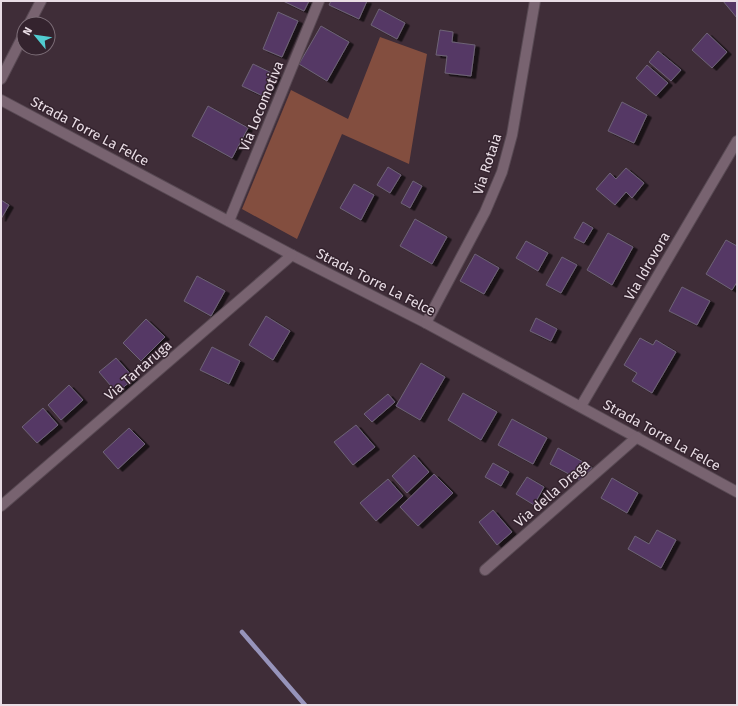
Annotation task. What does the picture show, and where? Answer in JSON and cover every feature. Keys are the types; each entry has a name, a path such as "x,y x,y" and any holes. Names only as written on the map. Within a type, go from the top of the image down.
{"street":[{"path":"33,16 41,1"},
{"name":"Via Locomotiva","path":"229,221 319,1"},
{"name":"Via Rotaia","path":"426,323 485,212 502,172 512,135 535,1"},
{"path":"1,79 16,50"},
{"name":"Strada Torre La Felce","path":"1,100 292,255 426,323 737,492"},
{"name":"Via Idrovora","path":"581,406 737,141"},
{"name":"Via Tartaruga","path":"1,506 292,255"},
{"name":"Via della Draga","path":"486,570 637,438"}],"shaded area":[{"path":"380,37 427,54 409,164 342,134 297,239 242,209 291,90 348,119"}],"building":[{"path":"283,1 309,1 304,11"},
{"path":"331,1 367,1 359,19 329,5"},
{"path":"723,1 737,1 737,18"},
{"path":"379,9 405,23 397,39 371,25"},
{"path":"278,12 298,21 282,57 263,49"},
{"path":"321,26 349,42 327,81 299,64"},
{"path":"440,30 453,32 452,42 475,45 471,76 445,73 447,56 436,55"},
{"path":"707,33 727,52 712,68 692,50"},
{"path":"658,51 681,70 671,81 649,62"},
{"path":"253,64 276,75 265,97 242,86"},
{"path":"647,65 668,83 656,96 636,78"},
{"path":"622,102 647,115 634,143 608,131"},
{"path":"208,106 248,128 232,158 192,136"},
{"path":"388,167 401,175 390,193 377,185"},
{"path":"626,168 644,183 632,198 626,192 615,205 596,189 610,173 616,179"},
{"path":"413,181 422,186 410,208 401,203"},
{"path":"354,184 374,195 361,220 340,208"},
{"path":"1,200 9,205 1,219"},
{"path":"415,219 447,237 432,264 400,246"},
{"path":"583,222 593,228 584,243 574,238"},
{"path":"608,233 633,247 612,285 587,270"},
{"path":"726,240 737,246 737,282 732,290 706,274"},
{"path":"526,241 548,253 538,271 516,258"},
{"path":"475,254 499,268 484,294 460,281"},
{"path":"562,257 577,265 561,293 546,285"},
{"path":"197,276 225,291 211,316 184,301"},
{"path":"682,287 710,301 697,325 669,311"},
{"path":"266,316 290,331 273,360 249,345"},
{"path":"536,318 557,329 551,341 530,331"},
{"path":"146,319 165,337 141,361 123,343"},
{"path":"640,338 653,345 656,340 676,352 652,393 632,381 637,373 624,365"},
{"path":"212,347 240,361 229,384 200,370"},
{"path":"116,358 134,378 117,393 99,372"},
{"path":"421,363 445,377 420,420 396,406"},
{"path":"69,385 83,400 61,420 48,405"},
{"path":"463,393 497,412 481,440 448,420"},
{"path":"388,394 395,402 372,422 364,414"},
{"path":"43,408 58,425 37,443 22,427"},
{"path":"512,419 547,438 533,464 498,445"},
{"path":"356,425 375,447 353,465 334,442"},
{"path":"129,428 145,444 118,469 103,452"},
{"path":"558,448 592,467 584,482 550,464"},
{"path":"414,455 429,472 407,493 392,476"},
{"path":"493,463 509,472 501,486 485,477"},
{"path":"434,474 453,493 418,526 400,507"},
{"path":"527,477 544,487 534,505 516,494"},
{"path":"612,478 638,493 627,513 601,498"},
{"path":"388,479 403,496 376,521 360,503"},
{"path":"493,510 512,532 497,545 479,522"},
{"path":"657,530 676,540 661,568 628,549 635,536 649,544"}],"waterway":[{"path":"242,632 305,705"}]}
